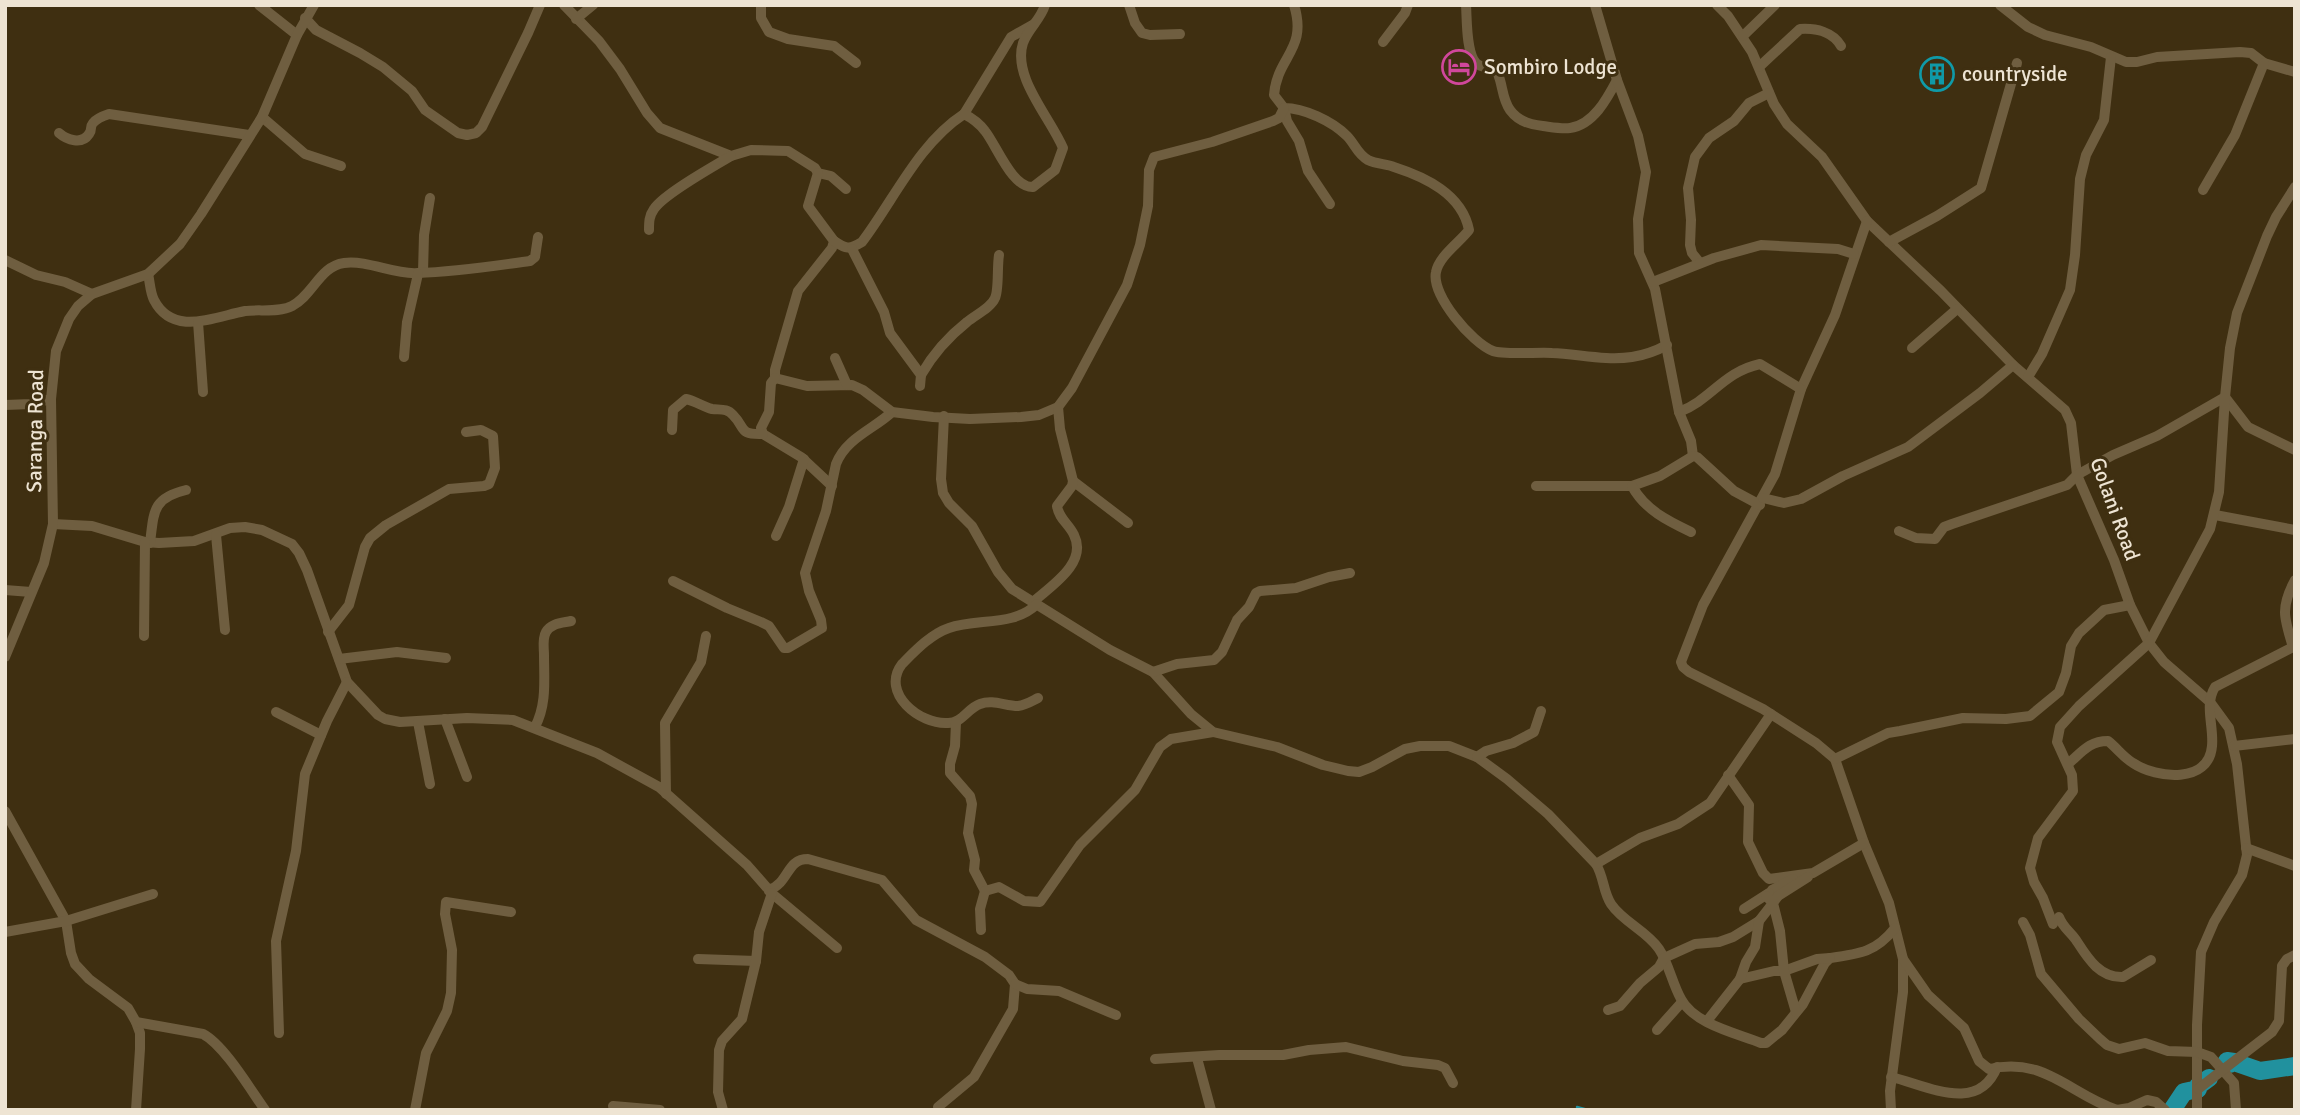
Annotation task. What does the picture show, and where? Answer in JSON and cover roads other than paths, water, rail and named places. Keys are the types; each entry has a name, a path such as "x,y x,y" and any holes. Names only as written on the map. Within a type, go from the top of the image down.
{"street":[{"path":"259,5 297,35"},
{"name":"Saranga Road","path":"5,656 44,563 53,524 51,399 56,351 62,334 78,306 92,295 148,274 180,244 262,117 297,35 314,5"},
{"path":"305,18 316,30 360,52 383,68 412,91 425,110 457,133 467,135 476,133 482,127 540,5"},
{"path":"564,5 620,69 653,122 660,128 731,156"},
{"path":"576,19 593,5"},
{"path":"761,5 761,18 768,32 788,39 834,46 856,63"},
{"path":"761,18 771,5"},
{"path":"964,114 973,118 986,131 1016,179 1025,187 1033,187 1055,170 1063,148 1049,119 1025,81 1021,59 1022,45 1045,5"},
{"path":"1129,5 1135,23 1142,33 1180,34"},
{"path":"1294,5 1298,36 1291,56 1281,65 1275,82 1274,96 1284,108 1308,171 1330,204"},
{"path":"1383,42 1408,5"},
{"path":"1466,5 1472,58 1480,66 1498,71 1502,93 1510,110 1531,125 1568,128 1582,125 1596,113 1617,80"},
{"path":"1595,5 1617,80 1633,119 1646,172 1638,219 1639,253 1653,282 1679,412 1691,441 1693,456 1734,491 1762,501 1784,503 1801,499 1843,476 1908,447 1980,393 2012,365"},
{"name":"Golani Road","path":"1717,5 1743,36 1769,93 1787,124 1822,157 1867,221 2012,365 2061,406 2069,418 2077,475 2109,547 2130,605 2149,643 2164,662 2210,702 2229,728 2234,746 2246,863 2242,875 2214,922 2201,953 2198,984 2197,1110"},
{"path":"1743,36 1775,5"},
{"path":"2000,5 2024,24 2045,35 2091,47 2131,63 2157,57 2240,52 2251,53 2264,63 2295,72"},
{"path":"818,173 808,206 834,241 845,249 852,248 862,242 913,167 953,121 964,114 1012,37 1034,24"},
{"path":"1759,67 1800,29 1820,30 1836,38 1841,46"},
{"path":"2028,377 2042,354 2070,290 2076,255 2080,179 2086,155 2104,120 2112,57"},
{"path":"1889,242 1981,188 2017,63"},
{"path":"2203,190 2235,135 2264,63"},
{"path":"1700,263 1692,253 1690,245 1688,188 1695,157 1709,138 1734,121 1749,103 1769,93"},
{"path":"1284,108 1296,108 1332,126 1347,136 1361,155 1371,161 1413,174 1441,188 1458,205 1467,218 1469,230 1436,271 1438,290 1450,311 1469,333 1494,351 1617,359 1652,353 1667,345"},
{"path":"775,378 807,386 847,385 863,390 892,412 970,419 1039,415 1058,407 1072,388 1127,285 1140,245 1148,206 1150,163 1154,157 1212,142 1273,121 1279,118 1284,108"},
{"path":"59,133 67,139 82,140 88,135 93,123 109,114 249,135"},
{"path":"262,117 305,153 341,166"},
{"path":"649,230 649,220 655,207 731,156 751,150 783,150 806,162 818,173 831,176 846,189"},
{"path":"2151,960 2123,977 2093,966 2075,939 2056,921 2034,882 2030,868 2038,838 2073,790 2072,775 2057,742 2060,727 2079,706 2149,643 2200,552 2215,515 2220,492 2230,348 2240,304 2276,217 2295,187"},
{"path":"404,357 407,322 421,273 430,198"},
{"path":"1867,221 1835,315 1801,389 1775,474 1703,605 1681,662 1683,667 1695,676 1747,700 1835,759 1864,843 1886,896 1903,959 1903,992 1891,1077 1891,1110"},
{"path":"148,274 153,299 163,312 176,321 198,322 248,311 288,308 307,295 325,272 340,264 421,273 462,271 530,261 536,257 538,237"},
{"path":"763,434 761,428 769,411 771,383 775,378 793,304 798,291 832,248 834,241"},
{"path":"1653,282 1700,263 1761,245 1838,249 1854,254"},
{"path":"852,248 884,312 890,334 921,380 929,360 945,341 994,302 998,290 996,274 999,255"},
{"path":"5,260 36,275 65,282 92,295"},
{"path":"1912,348 1957,309"},
{"path":"198,322 203,392"},
{"path":"835,358 847,385"},
{"path":"1679,412 1700,401 1730,376 1760,364 1801,389"},
{"path":"2225,397 2248,427 2295,450"},
{"path":"1899,531 1916,538 1935,539 1944,527 2051,493 2124,449 2170,430 2225,397"},
{"path":"5,405 31,404 51,399"},
{"path":"672,430 673,410 686,399 712,409 727,411 752,435 763,434 804,459 832,486"},
{"path":"1038,698 1018,706 999,702 980,704 956,722 930,721 911,709 898,695 895,686 897,670 944,630 1015,617 1031,610 1072,565 1077,551 1075,536 1058,513 1057,506 1073,481 1060,429 1058,407"},
{"path":"673,581 702,597 769,626 784,648 818,631 821,628 821,620 809,591 806,563 820,532 839,457 858,436 892,412"},
{"path":"944,416 941,479 943,493 972,526 998,572 1012,589 1110,650 1153,672 1191,714 1213,732"},
{"path":"328,632 349,605 370,538 386,525 449,489 489,484 495,468 493,436 481,430 466,432"},
{"path":"1536,486 1632,486 1660,476 1693,456"},
{"path":"776,536 789,507 804,459"},
{"path":"1073,481 1128,523"},
{"path":"1632,486 1644,503 1655,512 1691,532"},
{"path":"144,636 148,542 155,510 159,501 167,495 186,489"},
{"path":"2215,515 2295,530"},
{"path":"53,524 92,526 148,542 194,541 230,528 245,527 262,530 292,544 307,570 347,682 370,708 385,719 418,722 492,718 513,720 607,758 639,775 666,794 747,865 770,892 837,948"},
{"path":"216,535 225,630"},
{"path":"1153,672 1177,664 1213,660 1222,652 1237,620 1260,590 1296,588 1350,573"},
{"path":"2068,764 2088,745 2097,741 2108,741 2134,764 2154,773 2192,773 2207,763 2213,743 2210,702 2212,691 2220,684 2293,647 2284,608 2295,580"},
{"path":"5,590 31,593"},
{"path":"1835,759 1888,733 1963,718 2006,719 2030,716 2059,692 2071,646 2079,633 2104,610 2130,605"},
{"path":"535,727 544,702 546,631 555,625 571,621"},
{"path":"666,794 665,723 701,662 706,636"},
{"path":"339,659 397,652 446,658"},
{"path":"279,1032 276,942 296,851 305,774 347,682"},
{"path":"1477,757 1534,732 1541,711"},
{"path":"276,712 321,735"},
{"path":"1596,864 1640,838 1693,816 1710,803 1771,715"},
{"path":"445,719 467,777"},
{"path":"418,722 430,784"},
{"path":"956,722 950,773 970,796 972,804 968,833 975,860 974,870 985,891 980,909 981,930"},
{"path":"985,891 999,887 1024,901 1040,902 1080,845 1135,790 1160,747 1171,739 1213,732 1277,747 1323,765 1359,772 1405,749 1449,746 1477,757 1548,814 1596,864 1602,873 1606,893 1613,907 1649,938 1664,958 1682,1002 1707,1021 1766,1043 1808,998 1821,967 1830,958"},
{"path":"2234,746 2295,738"},
{"path":"1728,775 1749,805 1748,842 1763,873 1769,879 1813,873"},
{"path":"5,811 11,833 66,921 75,964 89,979 128,1008 136,1022 141,1049 136,1110"},
{"path":"1744,909 1772,897 1864,843"},
{"path":"2246,848 2295,866"},
{"path":"723,1110 718,1092 719,1050 723,1041 742,1019 770,892 786,878 794,862 799,859 808,859 881,880 916,920 985,957 1009,975 1016,984 1027,989 1059,991 1116,1015"},
{"path":"1707,1021 1740,979 1755,947 1762,918 1772,897 1798,877"},
{"path":"5,932 66,921 153,894"},
{"path":"1772,897 1780,931 1784,971 1796,1012"},
{"path":"415,1110 426,1053 447,1011 452,993 452,950 445,914 446,902 511,912"},
{"path":"1608,1010 1620,1006 1640,983 1659,967 1664,958 1695,944 1719,942 1762,918"},
{"path":"2023,922 2046,981 2079,1019 2107,1045 2119,1049 2145,1043 2168,1051 2197,1052 2211,1057 2234,1083 2236,1110"},
{"path":"1740,979 1784,971 1817,958 1871,950 1885,941 1895,928"},
{"path":"2198,1088 2272,1032 2278,1021 2282,966 2287,959 2295,955"},
{"path":"698,959 756,961"},
{"path":"1903,959 1928,995 1964,1028 1979,1061 1989,1069 2021,1065 2117,1110 2147,1100 2156,1102 2165,1110"},
{"path":"938,1107 974,1077 1013,1009 1016,984"},
{"path":"1657,1030 1682,1002"},
{"path":"136,1022 203,1034 209,1038 232,1062 265,1110"},
{"path":"1155,1059 1283,1055 1305,1050 1346,1047 1403,1061 1438,1065 1445,1068 1453,1083"},
{"path":"1197,1058 1211,1110"},
{"path":"1891,1077 1936,1092 1960,1095 1968,1094 1989,1083 1997,1067"},
{"path":"613,1106 660,1110"}],"waterway":[{"path":"2227,1064 2230,1064 2227,1061 2234,1062 2260,1071 2295,1066"},
{"path":"2172,1110 2184,1092 2198,1089 2198,1086 2209,1078"},
{"path":"1577,1107 1588,1110"}],"place":[{"name":"Sombiro Lodge","path":"1459,67"},
{"name":"countryside","path":"1937,74"}]}
